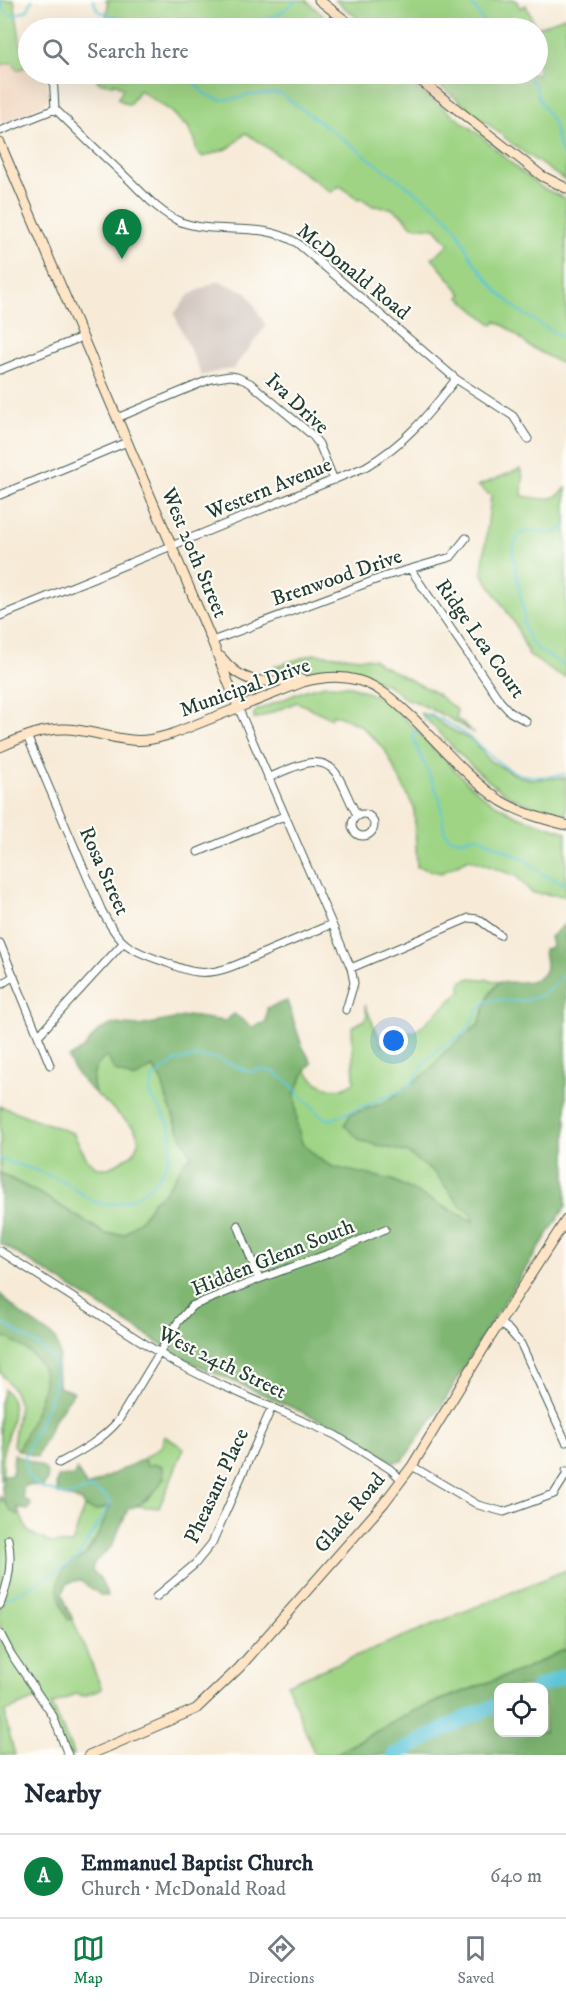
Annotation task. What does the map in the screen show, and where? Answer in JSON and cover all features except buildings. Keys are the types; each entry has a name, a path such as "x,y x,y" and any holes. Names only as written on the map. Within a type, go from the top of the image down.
{"main road":[{"path":"319,0 342,18"},
{"path":"425,84 534,170 566,188"},
{"name":"West 20th Street","path":"0,143 238,707"},
{"path":"213,645 225,662 238,674 252,681 320,677"},
{"name":"Municipal Drive","path":"0,747 47,730 66,729 132,740 152,740 320,677 340,677 359,680 384,692 500,800 523,813 566,825"},
{"name":"Glade Road","path":"89,1755 184,1715 203,1704 238,1668 402,1480 566,1220"}],"street":[{"path":"0,131 55,109 54,84"},
{"name":"McDonald Road","path":"55,109 163,212 181,222 200,226 275,232 297,243 456,379 513,416 528,439"},
{"path":"0,370 82,337"},
{"name":"Iva Drive","path":"117,418 216,378 237,377 250,383 312,435 319,444 334,480"},
{"name":"Western Avenue","path":"0,616 334,480 375,461 408,436 428,416 456,379"},
{"path":"0,495 127,442"},
{"name":"Brenwood Drive","path":"213,645 386,576 450,557 466,538"},
{"name":"Ridge Lea Court","path":"411,570 500,701 510,712 526,722"},
{"name":"West 20th Street","path":"238,707 351,968 352,993 346,1010"},
{"name":"Rosa Street","path":"27,736 101,909 112,930 123,943 147,956 185,969 209,972 233,966 332,924"},
{"path":"268,778 305,763 324,763 334,769 358,816"},
{"path":"198,852 284,816"},
{"path":"351,968 469,918 478,920 500,936"},
{"path":"0,943 50,1065"},
{"path":"39,1035 123,943"},
{"path":"0,985 14,976"},
{"path":"238,1225 259,1279"},
{"name":"Hidden Glenn South","path":"59,1463 112,1429 178,1322 192,1306 336,1251 385,1229"},
{"name":"West 24th Street","path":"0,1251 159,1354 214,1382 335,1435 390,1469 402,1480"},
{"path":"499,1323 508,1329 520,1344 566,1442"},
{"name":"Pheasant Place","path":"156,1597 195,1564 212,1543 272,1407"},
{"path":"412,1466 478,1505 504,1512 554,1494 566,1475 566,1471"},
{"path":"0,1605 6,1591 8,1576 10,1557 8,1539"},
{"path":"0,1633 11,1654 53,1716 68,1755"}],"shaded area":[{"path":"13,62 18,70 18,84 48,84 49,98 41,106 5,123 0,121 0,65"},
{"path":"217,281 247,292 266,326 233,369 202,376 174,314 189,295"}],"green space":[{"path":"0,0 14,0 18,26 18,70 13,62 0,65"},
{"path":"106,0 306,0 325,18 106,18 108,4"},
{"path":"335,0 516,0 520,8 526,5 532,18 358,18"},
{"path":"566,16 566,181 519,149 438,84 548,84 548,23"},
{"path":"117,84 411,84 480,135 543,188 566,199 566,369 562,364 529,346 508,328 496,321 493,325 459,297 462,294 432,258 449,244 435,228 412,226 402,215 391,208 373,206 340,186 331,192 246,133 229,148 203,157 196,151 195,139 188,126 172,112 139,90 129,105 118,99 123,88"},
{"path":"520,469 523,477 522,496 551,498 566,488 566,677 555,673 529,655 515,624 482,573 491,496 478,486"},
{"path":"314,654 374,659 379,664 434,692 457,710 456,718 474,733 449,718 406,699 388,685 358,673 332,668 277,674 274,667"},
{"path":"325,685 351,686 381,698 488,800 517,816 566,832 566,896 532,893 516,876 469,859 441,873 417,867 414,808 385,750 360,725 333,714 331,718 297,702 254,719 254,713 258,710 306,690"},
{"path":"420,713 432,717 473,741 490,761 518,776 531,779 566,778 566,815 513,798 488,781"},
{"path":"566,923 564,957 566,974 566,1206 480,1340 441,1407 402,1461 393,1462 340,1429 188,1361 0,1243 0,1173 46,1197 105,1234 125,1234 143,1217 153,1201 164,1193 185,1161 192,1156 153,1067 134,1079 114,1070 107,1056 94,1072 95,1093 79,1077 68,1058 84,1048 98,1031 113,1024 139,1026 189,1016 225,1021 234,1014 252,1027 266,1022 267,1008 287,1001 302,1046 312,1063 295,1093 297,1124 302,1143 319,1159 333,1167 392,1180 474,1222 471,1213 460,1205 435,1173 408,1153 361,1141 344,1125 351,1114 384,1103 428,1072 445,1052 479,1024 489,995 499,982 520,982 541,977 546,965 544,949 550,948 552,945 550,937"},
{"path":"471,978 499,982 489,995 479,1024 445,1052 428,1072 384,1103 351,1114 396,1149 408,1153 435,1173 460,1205 471,1213 475,1222 392,1180 333,1167 319,1159 301,1143 295,1093 306,1070 316,1081 330,1088 340,1089 354,1082 352,1027 365,1020 367,1014 365,1005 382,1045 386,1046 399,1040 401,1033 415,1032 462,990 460,984 463,981"},
{"path":"108,1055 117,1071 134,1079 152,1067 156,1071 179,1131 193,1156 164,1193 153,1201 143,1217 124,1234 106,1234 46,1197 0,1173 0,1106 73,1133 87,1159 98,1168 109,1168 133,1154 139,1140 135,1129 95,1093 92,1082 96,1064"},
{"path":"0,1294 22,1315 55,1338 60,1355 57,1364 58,1387 74,1392 54,1420 37,1457 18,1450 37,1408 44,1384 44,1374 33,1356 23,1347 0,1334"},
{"path":"0,1334 28,1351 38,1361 44,1374 44,1384 37,1408 18,1450 13,1445 19,1405 13,1389 0,1372"},
{"path":"4,1389 12,1403 13,1411 3,1452 3,1473 0,1479 0,1404"},
{"path":"164,1436 184,1448 159,1508 137,1506 148,1499 165,1477 141,1460 162,1446"},
{"path":"14,1454 39,1465 47,1473 43,1486 27,1485 23,1488 23,1498 31,1505 28,1510 17,1508 20,1514 18,1515 6,1504 2,1487 3,1475 12,1475"},
{"path":"141,1460 145,1461 147,1466 161,1465 163,1479 148,1498 128,1509 112,1546 94,1563 92,1571 99,1577 108,1596 102,1596 79,1580 68,1583 62,1594 72,1618 68,1620 58,1591 60,1577 69,1564 90,1550 111,1505 93,1510 84,1507 81,1501 58,1494 56,1484 58,1477 74,1476 77,1470 87,1487"},
{"path":"0,1496 18,1515 20,1514 28,1532 51,1543 72,1544 84,1507 98,1510 111,1504 98,1535 85,1555 69,1564 58,1583 71,1620 72,1618 102,1689 84,1696 76,1694 52,1705 74,1755 65,1755 50,1716 38,1698 6,1711 6,1722 15,1755 0,1755"},
{"path":"566,1570 566,1649 524,1669 437,1701 334,1755 315,1755 287,1684"},
{"path":"566,1649 566,1670 538,1683 494,1683 494,1703 468,1713 388,1755 334,1755 413,1711 524,1669"},
{"path":"566,1677 564,1740 566,1755 398,1755 466,1720 494,1710 494,1737 548,1737 548,1686"}],"sand":[{"path":"494,1703 494,1710 466,1720 398,1755 388,1755 468,1713"}],"waterway":[{"path":"2,0 2,8 12,16 28,10 32,0"},
{"path":"93,0 98,11 120,18"},
{"path":"266,18 279,14 297,0"},
{"path":"469,0 481,18"},
{"path":"195,84 205,94 220,100 240,98 246,95 280,93 440,210 456,228 473,261 498,292 522,313 566,339"},
{"path":"534,84 538,97 553,123 566,161"},
{"path":"566,527 552,533 531,531 523,533 515,543 513,555 524,613 524,628 531,642 540,651 566,666"},
{"path":"422,723 428,714 449,724 497,761 518,773 546,777 566,774"},
{"path":"419,728 412,736 440,799 444,831 450,838 462,840 476,836 526,860 544,875 566,884"},
{"path":"0,1159 61,1180 93,1201 105,1204 119,1203 145,1191 155,1181 169,1156 170,1128 149,1093 153,1078 175,1061 195,1057 215,1058 250,1072 262,1069 274,1072 287,1081 320,1115 330,1120 406,1089 433,1054 461,1035 471,1025 478,1010 486,1002 522,1001 537,997 550,989 566,970"},
{"path":"0,1322 41,1348 51,1357 55,1366 56,1378 53,1391 25,1457 28,1477 42,1488 69,1496 90,1488 105,1496 111,1503 75,1561 18,1593 4,1598"},
{"path":"548,1683 566,1675"},
{"path":"394,1755 465,1718 494,1707"}],"place":[{"name":"Emmanuel Baptist Church","path":"122,259"}]}
